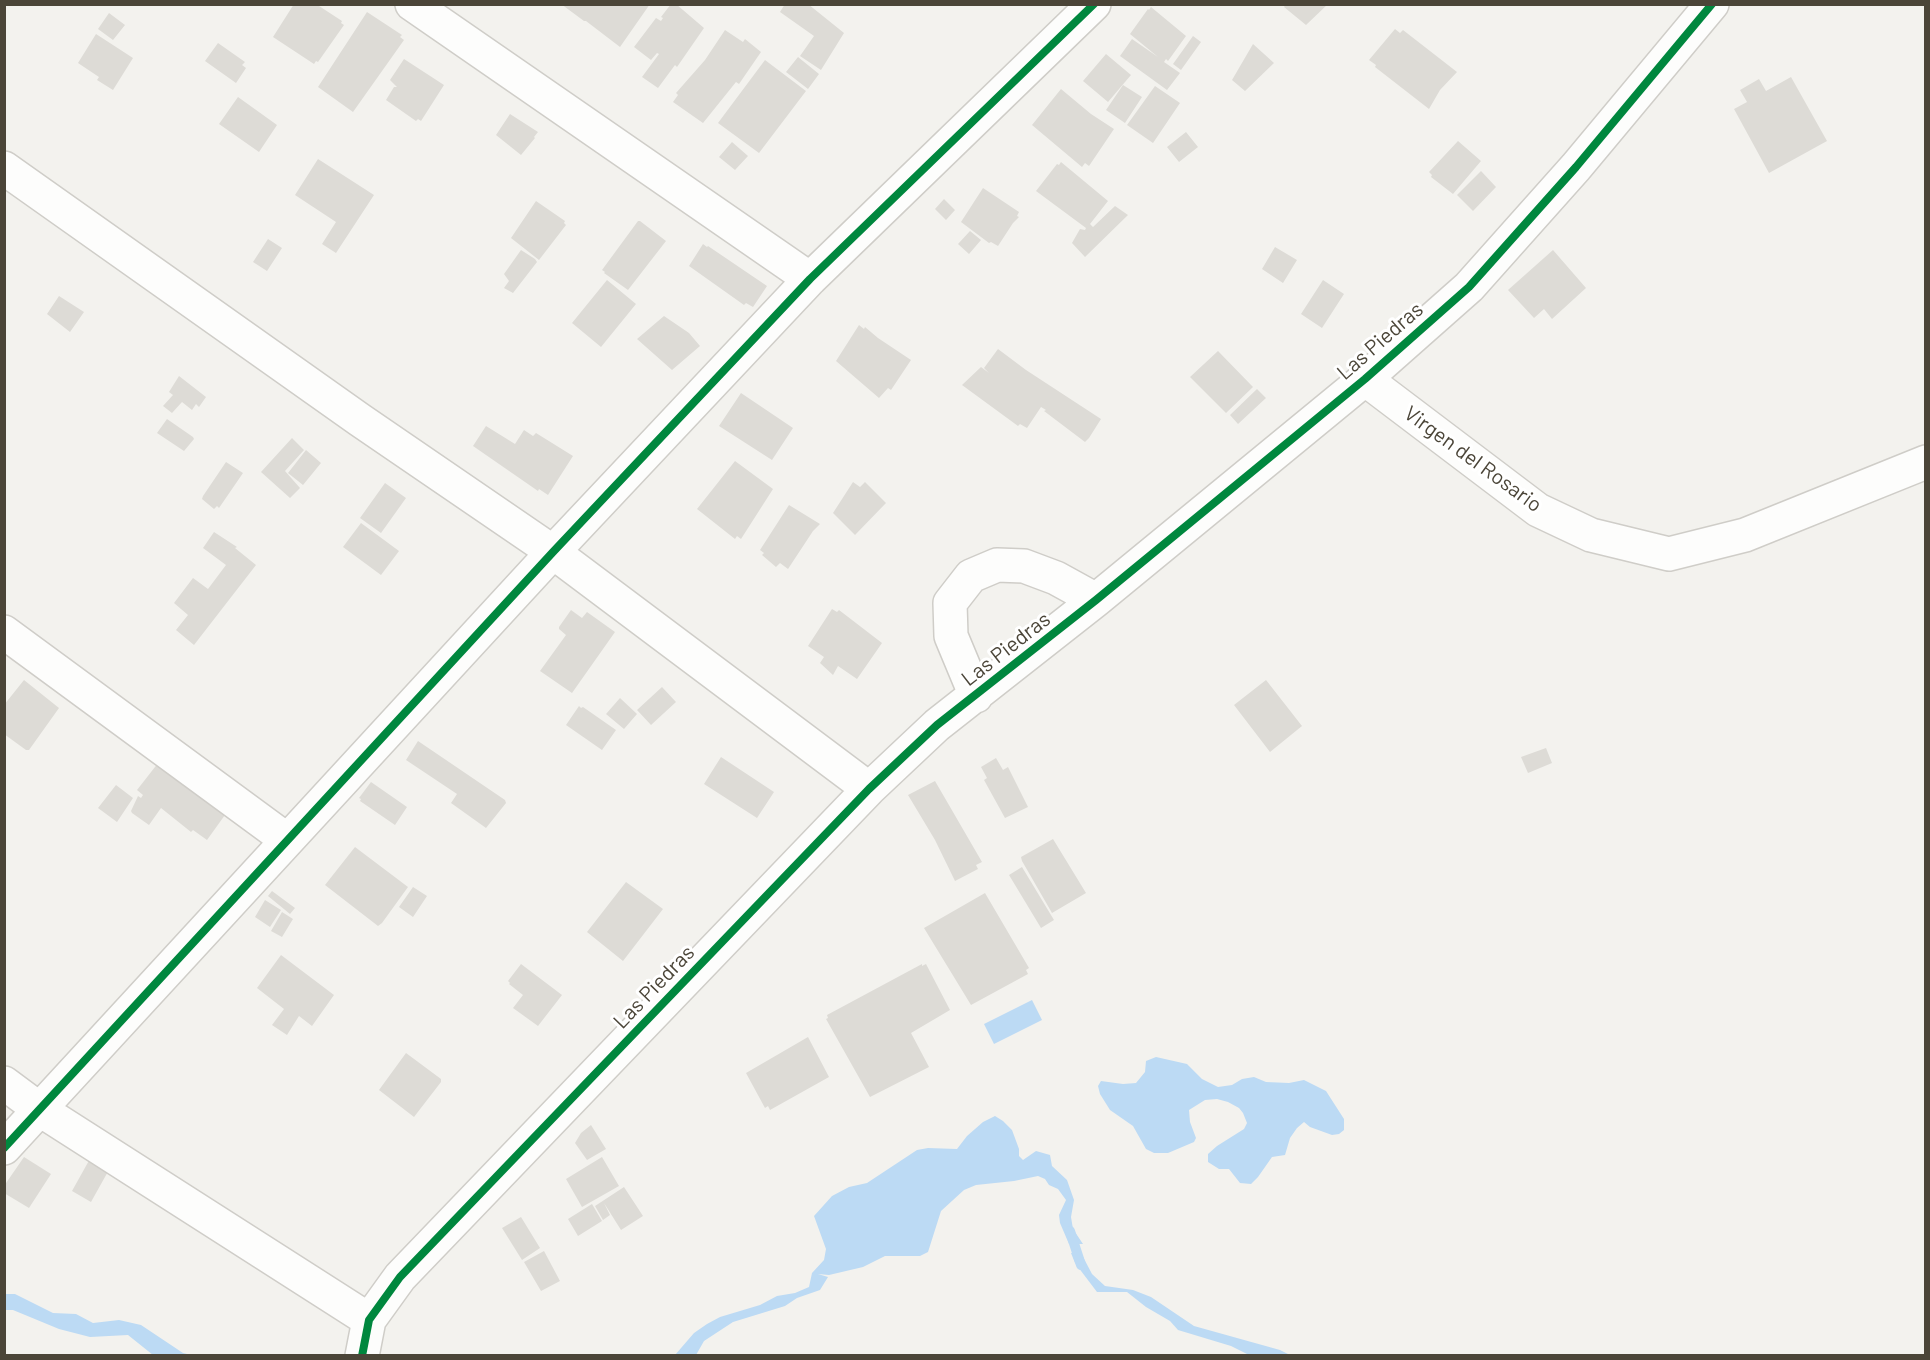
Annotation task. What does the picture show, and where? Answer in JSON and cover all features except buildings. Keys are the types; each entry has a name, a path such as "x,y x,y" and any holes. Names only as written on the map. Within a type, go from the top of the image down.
{"street":[{"path":"412,4 810,279"},
{"path":"4,1148 553,552 810,279 1092,5"},
{"name":"Las Piedras","path":"362,1356 369,1320 400,1277 869,789 937,725 1096,600 1365,380 1468,287 1576,167 1709,5"},
{"path":"4,168 360,420 553,552 869,789"},
{"name":"Virgen del Rosario","path":"1365,380 1538,510 1591,535 1669,554 1745,536 1926,462"},
{"path":"976,696 951,636 950,603 971,576 997,565 1024,566 1056,578 1096,600"},
{"path":"4,632 287,840"},
{"path":"4,1083 39,1109 369,1320"}],"water":[{"path":"1032,1000 1042,1020 994,1044 984,1024"},
{"path":"1156,1057 1187,1064 1202,1079 1218,1087 1232,1085 1242,1079 1254,1077 1266,1082 1289,1083 1304,1080 1326,1091 1344,1119 1344,1130 1332,1135 1310,1127 1304,1122 1290,1138 1285,1155 1272,1157 1251,1184 1240,1183 1229,1169 1219,1169 1208,1162 1208,1154 1244,1129 1247,1123 1243,1113 1228,1102 1217,1099 1205,1100 1189,1110 1190,1122 1196,1138 1194,1142 1168,1153 1154,1153 1146,1149 1133,1126 1110,1110 1098,1086 1101,1081 1136,1083 1145,1072 1146,1061"},
{"path":"995,1116 1012,1130 1019,1149 1019,1156 1023,1160 1036,1151 1050,1155 1052,1166 1067,1180 1074,1200 1071,1217 1073,1229 1083,1244 1069,1244 1059,1215 1066,1200 1058,1189 1049,1185 1045,1179 1038,1176 976,1185 964,1190 941,1211 928,1252 920,1256 885,1256 863,1267 829,1275 818,1274 828,1277 820,1290 797,1298 785,1306 733,1322 704,1341 696,1355 675,1355 694,1333 720,1317 809,1287 812,1273 824,1260 826,1249 814,1216 832,1196 849,1187 867,1183 917,1150 957,1149 967,1136 983,1122"},
{"path":"1071,1253 1081,1253 1092,1274 1105,1286 1133,1290 1151,1297 1194,1326 1280,1350 1290,1355 1247,1354 1231,1346 1178,1330 1170,1321 1146,1307 1127,1292 1097,1292 1075,1263"},
{"path":"5,1294 15,1294 53,1313 76,1314 93,1323 119,1320 141,1325 183,1353 191,1355 153,1355 128,1335 90,1337 59,1329 13,1310 5,1310"}],"waterway":[{"path":"1070,1231 1081,1265"}],"cycle path":[{"path":"4,1148 553,552 810,279 1094,4"},
{"path":"362,1356 369,1320 400,1277 869,789 937,725 1096,600 1365,379 1469,287 1576,167 1712,4"}]}
